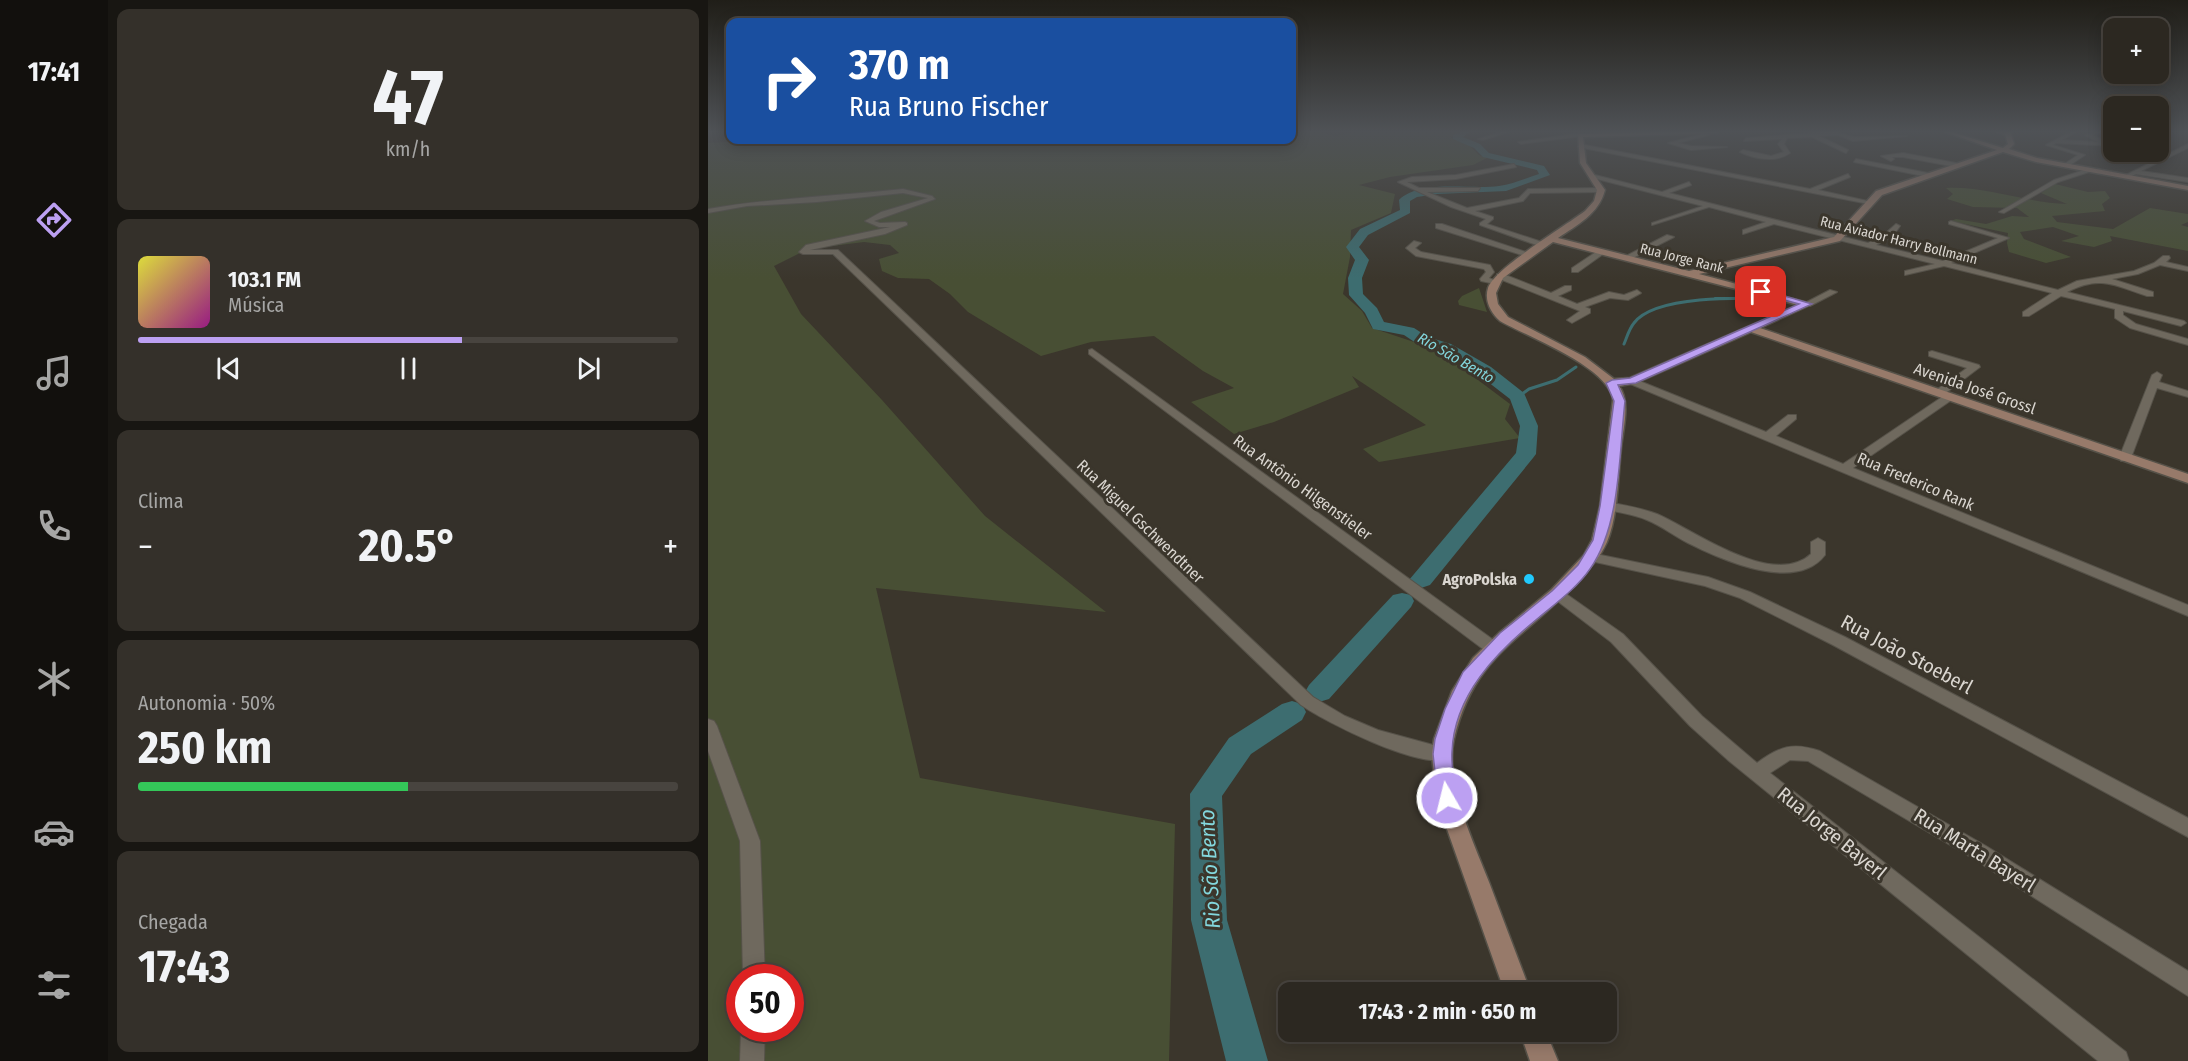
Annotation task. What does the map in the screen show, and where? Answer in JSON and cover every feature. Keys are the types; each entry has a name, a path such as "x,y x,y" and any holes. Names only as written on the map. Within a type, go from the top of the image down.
{"main road":[{"path":"1514,982 1452,814 1444,782 1442,754 1448,723 1461,691 1479,663 1493,648 1557,594 1591,557 1600,540 1607,506 1620,401 1612,383 1596,369 1499,316 1490,295 1496,281 1528,254 1592,210 1600,198 1596,181"},
{"path":"1692,273 1837,238 1869,202 1883,191 1912,181"},
{"path":"2146,181 2188,188"},
{"name":"Rua Jorge Rank","path":"1546,242 1602,252 1692,273 1807,304"},
{"path":"1612,383 1632,381 1807,304"},
{"name":"Avenida José Grossl","path":"1752,329 2188,479"},
{"path":"1537,1042 1544,1061"}],"street":[{"path":"1417,181 1401,182 1466,211 1491,218 1482,224 1546,242"},
{"path":"1756,181 1869,202"},
{"path":"1810,191 1837,181"},
{"path":"2002,212 2058,181"},
{"name":"Rua Aviador Harry Bollmann","path":"1482,207 1521,200 1528,191 1612,182 2181,323"},
{"path":"1661,194 1689,184"},
{"path":"1420,192 1478,189"},
{"name":"Rua Miguel Gschwendtner","path":"708,211 747,204 817,200 903,191 930,197 932,199 922,204 882,212 868,221 879,225 905,224 882,232 809,247 803,252 835,252 847,262 1297,692 1319,710 1403,747 1442,754"},
{"path":"1482,207 1476,201 1486,199"},
{"path":"1654,224 1708,206"},
{"path":"1466,211 1482,207"},
{"path":"1746,232 1772,222"},
{"path":"1908,273 1941,265 2006,238 1951,223"},
{"path":"1439,226 1528,254"},
{"path":"1868,246 1890,234 1896,226"},
{"path":"1626,258 1670,237"},
{"path":"1417,243 1410,248 1419,254 1487,267 1490,272 1484,279 1550,297 1587,311 1572,320"},
{"path":"1575,270 1602,252"},
{"path":"2026,314 2079,283 2137,272 2163,261 2188,269"},
{"path":"2104,279 2150,294"},
{"path":"1550,297 1568,288"},
{"path":"1807,304 1833,292"},
{"path":"1577,307 1609,295 1625,298 1638,293"},
{"path":"2119,309 2118,316 2128,324 2188,342"},
{"name":"Rua Antônio Hilgenstieler","path":"1092,352 1493,648"},
{"path":"1843,468 1944,395 1975,367 1932,354"},
{"path":"2125,458 2156,380 2188,394"},
{"name":"Rua Frederico Rank","path":"1632,381 2188,611"},
{"path":"1768,437 1792,417"},
{"path":"1607,506 1652,517 1708,547 1768,567 1797,569 1812,564 1818,555 1818,542"},
{"name":"Rua João Stoeberl","path":"1591,557 1708,582 1745,595 1850,647 2188,828"},
{"name":"Rua Jorge Bayerl","path":"1557,594 1608,630 1696,721 1756,773 2118,1061"},
{"path":"708,726 750,841 754,964"},
{"name":"Rua Marta Bayerl","path":"1756,773 1791,751 1802,751 1814,756 1970,847 2188,984"},
{"path":"753,1042 753,1061"}],"green space":[{"path":"708,181 1376,181 1359,185 1395,194 1391,213 1351,230 1350,257 1343,294 1362,311 1372,328 1438,350 1510,404 1505,419 1520,438 1379,462 1363,449 1426,425 1352,376 1359,387 1274,422 1234,434 1191,402 1234,388 1203,371 1154,336 1091,342 1041,356 968,312 950,294 929,279 898,278 882,271 879,259 899,253 890,245 864,242 808,249 774,266 801,314 882,400 985,516 1106,612 876,588 920,778 1175,824 1169,1061 708,1061"},
{"path":"2055,184 2088,192 2105,191 2110,198 2102,204 2105,211 2052,216 2057,222 2113,229 2150,208 2188,214 2188,222 2181,225 2188,227 2188,251 2110,236 2112,241 2094,247 2061,241 2079,236 2053,227 2020,232 2024,239 2071,257 2046,263 2009,252 2008,233 1951,221 1956,219 1986,224 2012,216 2029,217 2017,208 1973,207 1947,199 1953,194 1946,188 1961,188 2067,204 2041,193"},
{"path":"1479,288 1487,312 1459,305 1458,301 1462,296"}],"waterway":[{"name":"Rio São Bento","path":"1421,580 1526,454 1529,426 1518,397 1485,371 1445,347 1422,340 1409,331 1378,326 1372,311 1356,295 1355,278 1362,260 1352,247 1364,232 1406,211 1404,200 1413,195 1437,190 1500,189 1530,181"},
{"path":"1715,298 1746,298"},
{"path":"1624,344 1634,323 1645,314 1661,307 1681,302 1746,298"},
{"path":"1746,298 1768,298"},
{"path":"1746,298 1780,299"},
{"path":"1518,397 1529,389 1557,380 1576,367"},
{"name":"Rio São Bento","path":"1319,692 1402,601"},
{"name":"Rio São Bento","path":"1247,1061 1209,920 1206,794 1240,746 1292,712"}],"place":[{"name":"AgroPolska","path":"1529,579"}],"route":[{"path":"1447,798 1442,754 1444,739 1453,709 1469,676 1505,637 1557,594 1584,567 1600,540 1607,506 1620,401 1612,383 1632,381 1807,304 1761,292"}]}
